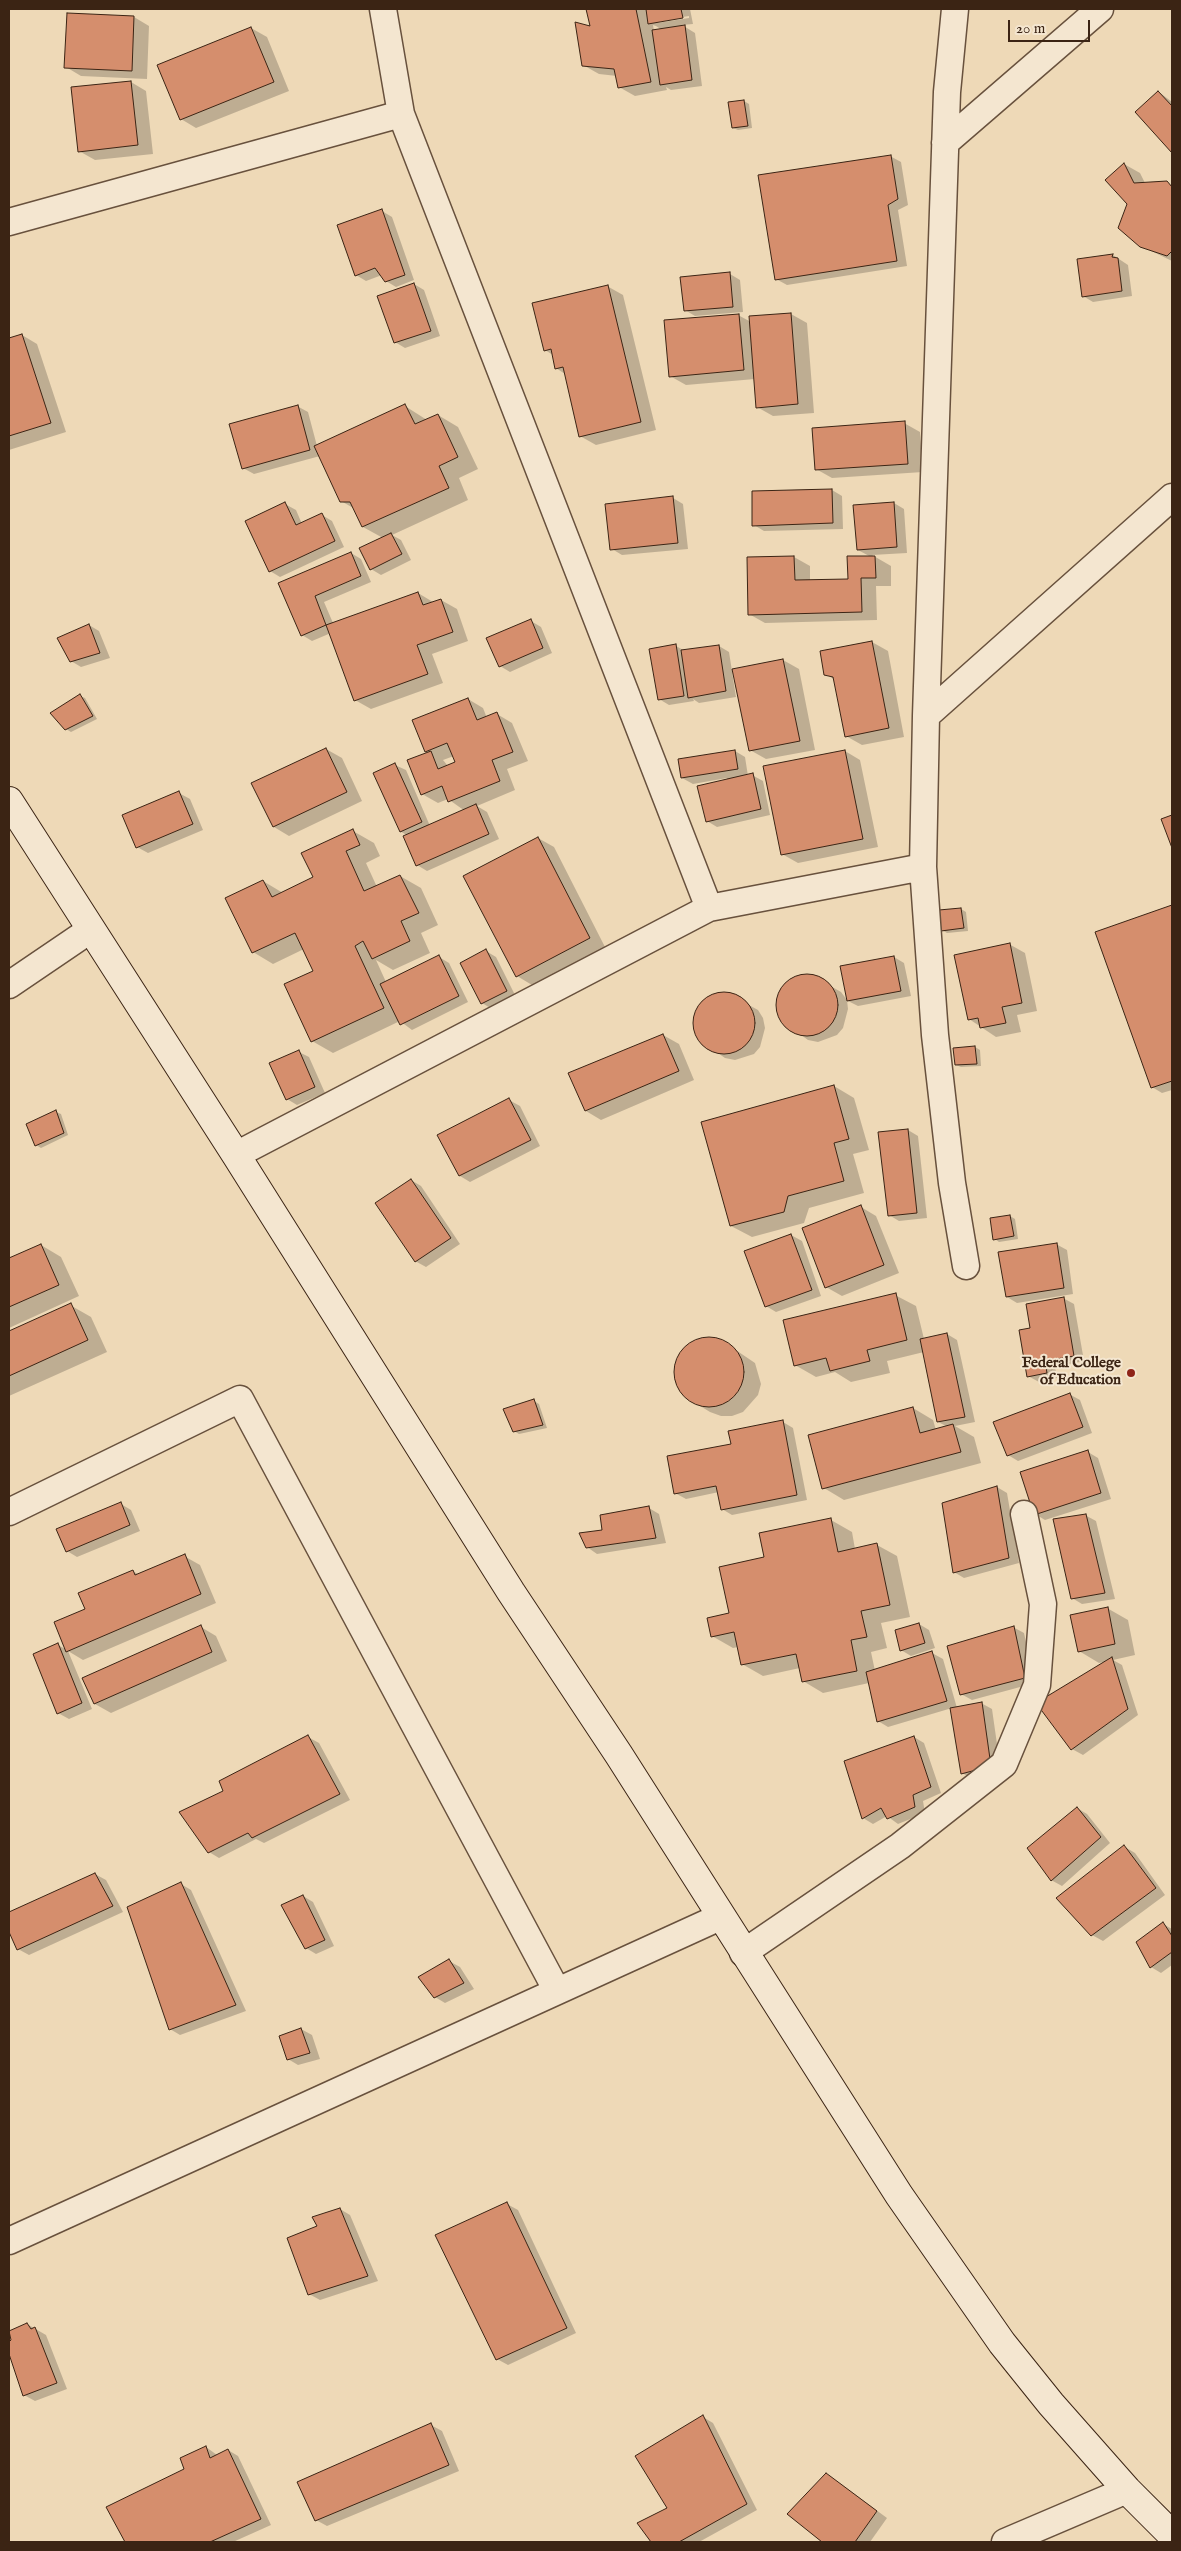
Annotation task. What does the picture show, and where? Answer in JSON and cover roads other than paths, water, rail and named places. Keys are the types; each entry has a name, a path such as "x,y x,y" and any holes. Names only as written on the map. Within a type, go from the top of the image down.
{"main road":[{"path":"9,801 236,1155 511,1592 619,1756 743,1953 949,2269 1008,2351 1127,2490 1172,2535"}],"street":[{"path":"383,9 401,114 708,908"},
{"path":"955,9 947,92 926,716 923,867 935,1035 952,1183 966,1266"},
{"path":"946,143 1100,9"},
{"path":"9,222 401,114"},
{"path":"926,716 1172,497"},
{"path":"236,1155 708,908 923,867"},
{"path":"9,985 90,930"},
{"path":"9,1512 240,1399 557,1990"},
{"path":"743,1953 900,1846 1004,1764 1037,1685 1043,1604 1024,1514"},
{"path":"9,2241 720,1917"},
{"path":"1005,2542 1127,2490"}],"place":[{"name":"Federal College of Education","path":"1131,1373"}]}
